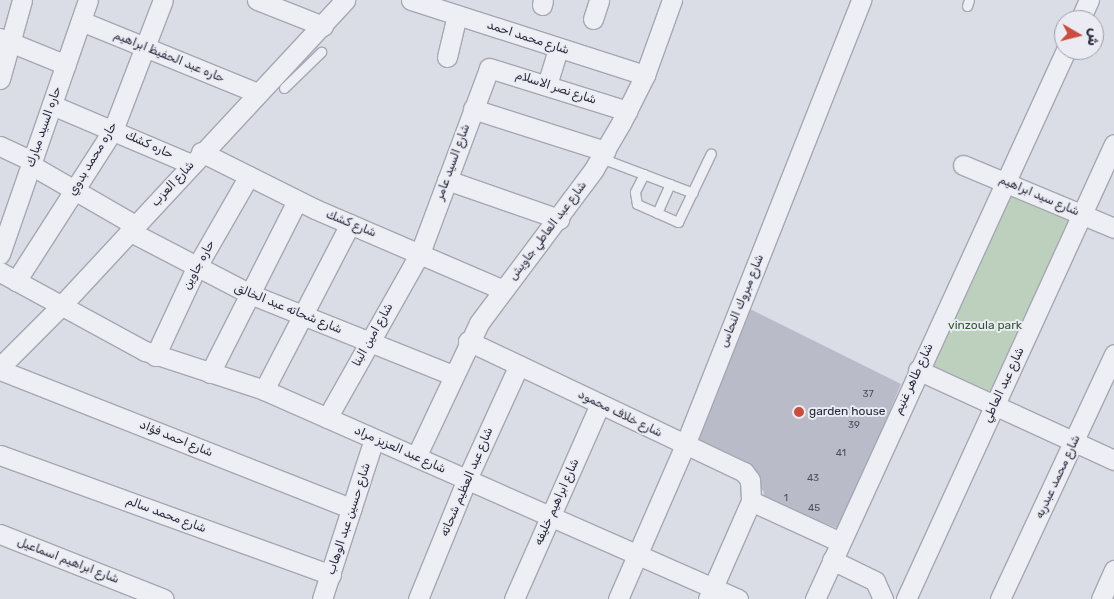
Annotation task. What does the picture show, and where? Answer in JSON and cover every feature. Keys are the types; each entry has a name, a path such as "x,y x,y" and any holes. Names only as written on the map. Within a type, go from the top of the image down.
{"street":[{"path":"0,79 6,40 22,0"},
{"name":"حاره السيد مبارك","path":"0,254 7,209 32,163 88,0"},
{"name":"حاره محمد بدوي","path":"8,277 76,188 113,130 163,0"},
{"path":"257,0 326,15"},
{"name":"شارع العزب","path":"0,368 60,307 257,93 290,72 326,15 345,0"},
{"name":"شارع محمد احمد","path":"411,0 645,75"},
{"path":"593,19 599,0"},
{"name":"شارع عبد العاطي جاويش","path":"416,457 468,341 503,290 559,219 603,154 645,75 672,0"},
{"name":"شارع مبروك النحاس","path":"618,599 685,445 861,0"},
{"path":"447,57 457,15"},
{"name":"حاره عبد الحفيظ ابراهيم","path":"81,21 257,93"},
{"path":"6,40 66,65"},
{"path":"547,85 558,48"},
{"name":"شارع طاهر غنيم","path":"814,599 1061,60"},
{"name":"شارع نصر الاسلام","path":"487,72 494,67 627,111"},
{"name":"شارع السيد عامر","path":"420,253 487,72"},
{"name":"حاره كشك","path":"52,105 113,130 196,158"},
{"path":"473,109 603,154"},
{"name":"شارع عبد العاطي","path":"906,599 1114,144"},
{"name":"شارع شحاته عبد الخالق","path":"0,146 76,188 132,228 196,268 250,294 453,375"},
{"name":"شارع كشك","path":"196,158 249,176 297,201 503,290"},
{"name":"شارع سيد ابراهيم","path":"963,164 1114,228"},
{"name":"حاره جاوين","path":"155,356 196,268 249,176"},
{"path":"447,180 559,219"},
{"path":"210,373 297,201"},
{"path":"264,390 350,224"},
{"name":"شارع امين البنا","path":"327,418 420,253"},
{"name":"شارع عبد العزيز مراد","path":"8,277 60,307 155,356 264,390 638,554 711,593 738,599"},
{"name":"شارع خلاف محمود","path":"468,341 744,472 750,480 751,501"},
{"name":"شارع محمد عبدربه","path":"1000,599 1076,442 1114,354"},
{"name":"شارع عبد العظيم شحاته","path":"418,599 467,479 519,366"},
{"name":"شارع احمد فؤاد","path":"0,368 352,509"},
{"path":"918,370 1114,460"},
{"name":"شارع ابراهيم خليفه","path":"514,599 600,404"},
{"name":"شارع حسين عبد الوهاب","path":"322,599 374,439"},
{"name":"شارع محمد سالم","path":"0,455 331,575"},
{"path":"711,593 751,501 840,542"},
{"name":"شارع ابراهيم اسماعيل","path":"0,534 164,599"},
{"path":"832,560 875,581 883,599"},
{"path":"1100,599 1114,570"}],"lane":[{"path":"284,88 290,72 321,52"},
{"path":"644,174 635,200 657,213 680,220 711,153"},
{"path":"603,154 644,174 693,192"},
{"path":"657,213 670,184"}],"green space":[{"name":"vinzoula park","path":"1007,185 1079,217 998,400 926,368"}],"building":[{"name":"garden house","path":"750,309 901,384 861,481 837,528 762,499 764,492 759,485 696,439"}],"place":[{"name":"garden house","path":"799,412"}]}
